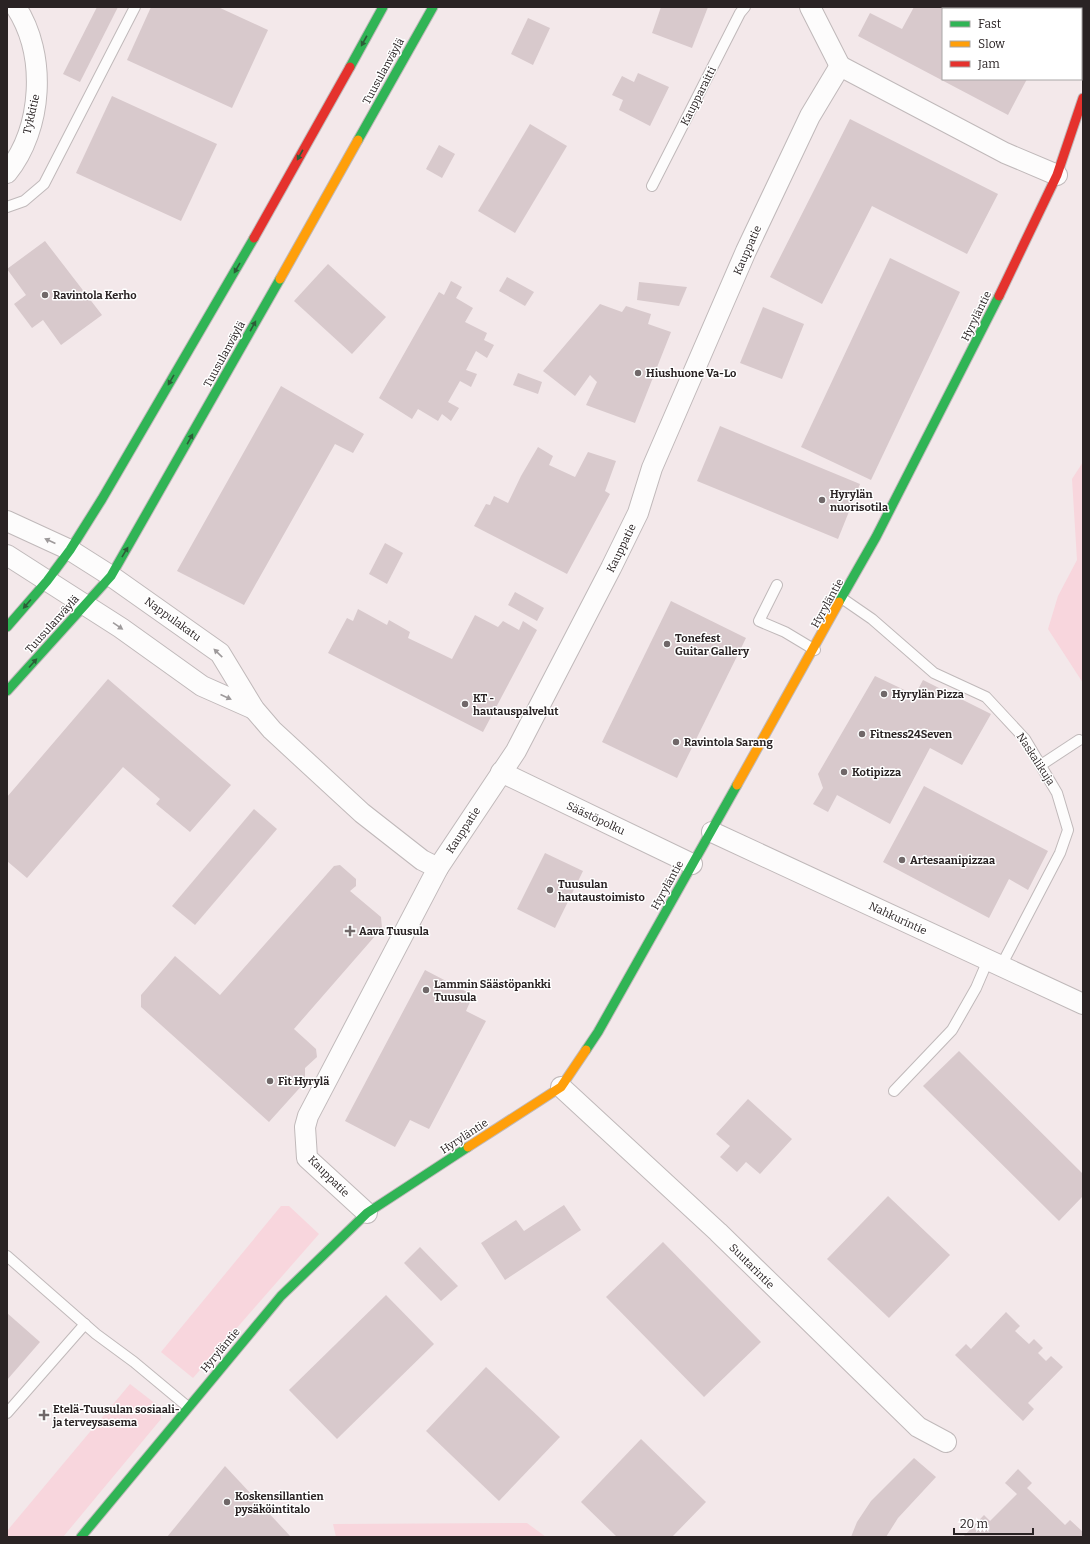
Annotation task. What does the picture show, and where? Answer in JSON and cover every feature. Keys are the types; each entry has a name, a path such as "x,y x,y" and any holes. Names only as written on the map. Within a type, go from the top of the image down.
{"street":[{"name":"Tykkitie","path":"7,173 27,136 36,104 38,76 33,46 16,7"},
{"path":"7,627 47,581 70,550 102,499 246,252 383,7"},
{"name":"Tuusulanväylä","path":"7,691 111,576 142,524 433,7"},
{"path":"810,7 840,66 1005,153 1057,176"},
{"name":"Kauppatie","path":"367,1213 307,1158 305,1127 308,1116 438,868 500,772 516,751 638,513 652,468 746,251 810,116 840,66"},
{"name":"Hyryläntie","path":"81,1537 281,1296 367,1213 561,1087 598,1032 843,599 987,321 1057,176 1083,98"},
{"name":"Nappulakatu","path":"7,521 70,550 111,576 220,653 254,709 278,735 362,813 422,860 438,868"},
{"name":"Nappulakatu","path":"7,555 85,604 202,686 254,709"},
{"name":"Säästöpolku","path":"500,772 692,864"},
{"name":"Nahkurintie","path":"712,832 1083,1004"},
{"name":"Suutarintie","path":"561,1087 718,1232 918,1427 946,1442"}],"lane":[{"path":"7,207 24,201 44,184 135,7"},
{"name":"Kaupparaitti","path":"652,186 740,13 745,7"},
{"path":"777,585 759,621 785,632 814,650"},
{"name":"Naskalikuja","path":"843,599 872,619 934,673 986,697 1025,739 1057,793 1068,830 1060,853 995,963 976,988 952,1030 894,1091"},
{"path":"1041,765 1079,740"},
{"path":"7,1256 85,1324 188,1407"},
{"path":"7,1413 85,1324"}],"shaded area":[{"path":"1083,462 1083,683 1048,629 1058,596 1077,560 1072,479"},
{"path":"281,1206 289,1206 319,1234 193,1378 161,1352"},
{"path":"130,1384 161,1408 161,1419 63,1537 7,1537 7,1531"},
{"path":"527,1523 546,1537 336,1537 333,1524"}],"building":[{"path":"97,7 118,7 80,82 63,74"},
{"path":"151,7 218,7 268,30 232,108 127,60"},
{"path":"661,7 708,7 692,48 652,33"},
{"path":"914,7 948,8 942,8 942,80 1026,80 1008,115 858,36 870,13 902,29"},
{"path":"528,18 550,28 533,65 511,54"},
{"path":"638,73 669,87 650,126 619,110 623,100 612,95 622,76 634,82"},
{"path":"112,96 217,144 181,221 76,173"},
{"path":"850,119 998,194 967,254 872,206 822,304 770,277"},
{"path":"530,124 567,146 515,233 478,211"},
{"path":"439,145 455,154 442,178 426,169"},
{"path":"45,241 102,315 61,345 43,320 32,328 14,304 26,295 7,269"},
{"path":"890,258 960,292 871,480 801,447"},
{"path":"328,264 386,317 352,354 294,301"},
{"path":"507,277 534,292 525,306 499,291"},
{"path":"451,281 462,287 456,298 473,308 465,322 487,333 484,340 494,345 487,358 476,351 466,370 477,374 471,387 460,381 448,402 459,408 451,421 442,414 438,421 418,409 412,419 379,398 439,292 444,295"},
{"path":"639,282 687,287 679,306 637,300"},
{"path":"600,304 622,312 626,306 651,314 648,324 671,332 635,423 586,405 597,382 590,375 575,396 543,371"},
{"path":"763,307 804,324 782,379 740,363"},
{"path":"518,373 542,382 538,394 513,385"},
{"path":"281,386 364,434 353,453 335,444 244,605 177,571"},
{"path":"720,426 860,484 838,539 697,481"},
{"path":"538,447 553,456 549,465 575,477 588,452 616,461 605,491 610,494 567,574 474,526 486,504 490,505 494,496 508,503 521,476"},
{"path":"385,543 403,553 387,584 369,574"},
{"path":"515,592 544,608 537,621 508,605"},
{"path":"671,601 746,638 677,778 602,742"},
{"path":"358,609 387,625 389,620 410,632 408,638 452,659 475,615 498,627 503,621 519,630 523,621 537,630 483,732 328,653 347,618 353,621"},
{"path":"875,676 915,695 923,680 991,714 962,765 930,748 890,824 837,795 828,812 813,804 823,788 818,774"},
{"path":"108,679 231,785 190,832 156,804 160,799 123,767 27,878 7,861 7,797"},
{"path":"924,786 1048,851 1028,890 1009,879 989,918 883,862"},
{"path":"254,809 277,829 195,925 172,906"},
{"name":"Tuusulan hautaustoimisto","path":"545,853 583,871 555,928 517,909"},
{"path":"340,865 356,879 356,886 350,891 381,917 382,928 294,1029 316,1049 317,1057 305,1068 305,1082 269,1122 141,1007 141,995 175,956 220,995 334,866"},
{"path":"425,970 473,995 466,1011 486,1021 429,1129 410,1120 395,1147 345,1121"},
{"path":"959,1051 1083,1174 1083,1196 1059,1221 923,1086"},
{"path":"748,1099 792,1139 760,1174 746,1162 737,1172 720,1157 730,1146 716,1134"},
{"path":"888,1196 950,1255 889,1318 827,1259"},
{"path":"564,1205 581,1230 505,1280 481,1243 516,1220 524,1231"},
{"path":"663,1242 761,1342 704,1397 606,1297"},
{"path":"420,1247 458,1286 441,1301 404,1263"},
{"path":"386,1295 434,1344 337,1439 289,1390"},
{"path":"1006,1312 1020,1326 1015,1331 1029,1344 1034,1339 1043,1348 1038,1353 1046,1361 1051,1356 1063,1367 1028,1403 1034,1409 1023,1421 955,1355 966,1344 971,1349"},
{"path":"7,1313 40,1342 7,1380"},
{"path":"486,1367 560,1437 499,1501 426,1431"},
{"path":"641,1439 706,1502 672,1537 617,1537 581,1502"},
{"path":"914,1458 936,1477 898,1518 886,1537 851,1537 857,1522 871,1501"},
{"name":"Koskensillantien pysäköintitalo","path":"225,1466 291,1537 167,1537"},
{"path":"1018,1469 1032,1483 1027,1488 1065,1525 1070,1520 1083,1532 1083,1537 963,1537 984,1515 990,1521 1017,1494 1005,1483"}],"traffic: fast":[{"path":"350,67 383,7"},
{"path":"358,140 433,7"},
{"path":"7,627 47,581 70,550 102,499 254,238"},
{"path":"7,691 111,576 280,279"},
{"path":"839,602 876,537 999,296"},
{"path":"586,1050 598,1032 737,785"},
{"path":"81,1537 281,1296 367,1213 468,1147"}],"traffic: slow":[{"path":"280,279 358,140"},
{"path":"737,785 839,602"},
{"path":"468,1147 561,1087 586,1050"}],"traffic: jam":[{"path":"254,238 350,67"},
{"path":"999,296 1057,175 1083,98"}],"place":[{"name":"Ravintola Kerho","path":"45,295"},
{"name":"Hiushuone Va-Lo","path":"638,373"},
{"name":"Hyrylän nuorisotila","path":"822,500"},
{"name":"Tonefest Guitar Gallery","path":"667,644"},
{"name":"Hyrylän Pizza","path":"884,694"},
{"name":"KT - hautauspalvelut","path":"465,704"},
{"name":"Fitness24Seven","path":"862,734"},
{"name":"Ravintola Sarang","path":"676,742"},
{"name":"Kotipizza","path":"844,772"},
{"name":"Artesaanipizzaa","path":"902,860"},
{"name":"Tuusulan hautaustoimisto","path":"550,890"},
{"name":"Aava Tuusula","path":"350,931"},
{"name":"Lammin Säästöpankki Tuusula","path":"426,990"},
{"name":"Fit Hyrylä","path":"270,1081"},
{"name":"Etelä-Tuusulan sosiaali- ja terveysasema","path":"44,1415"},
{"name":"Koskensillantien pysäköintitalo","path":"227,1502"}]}
